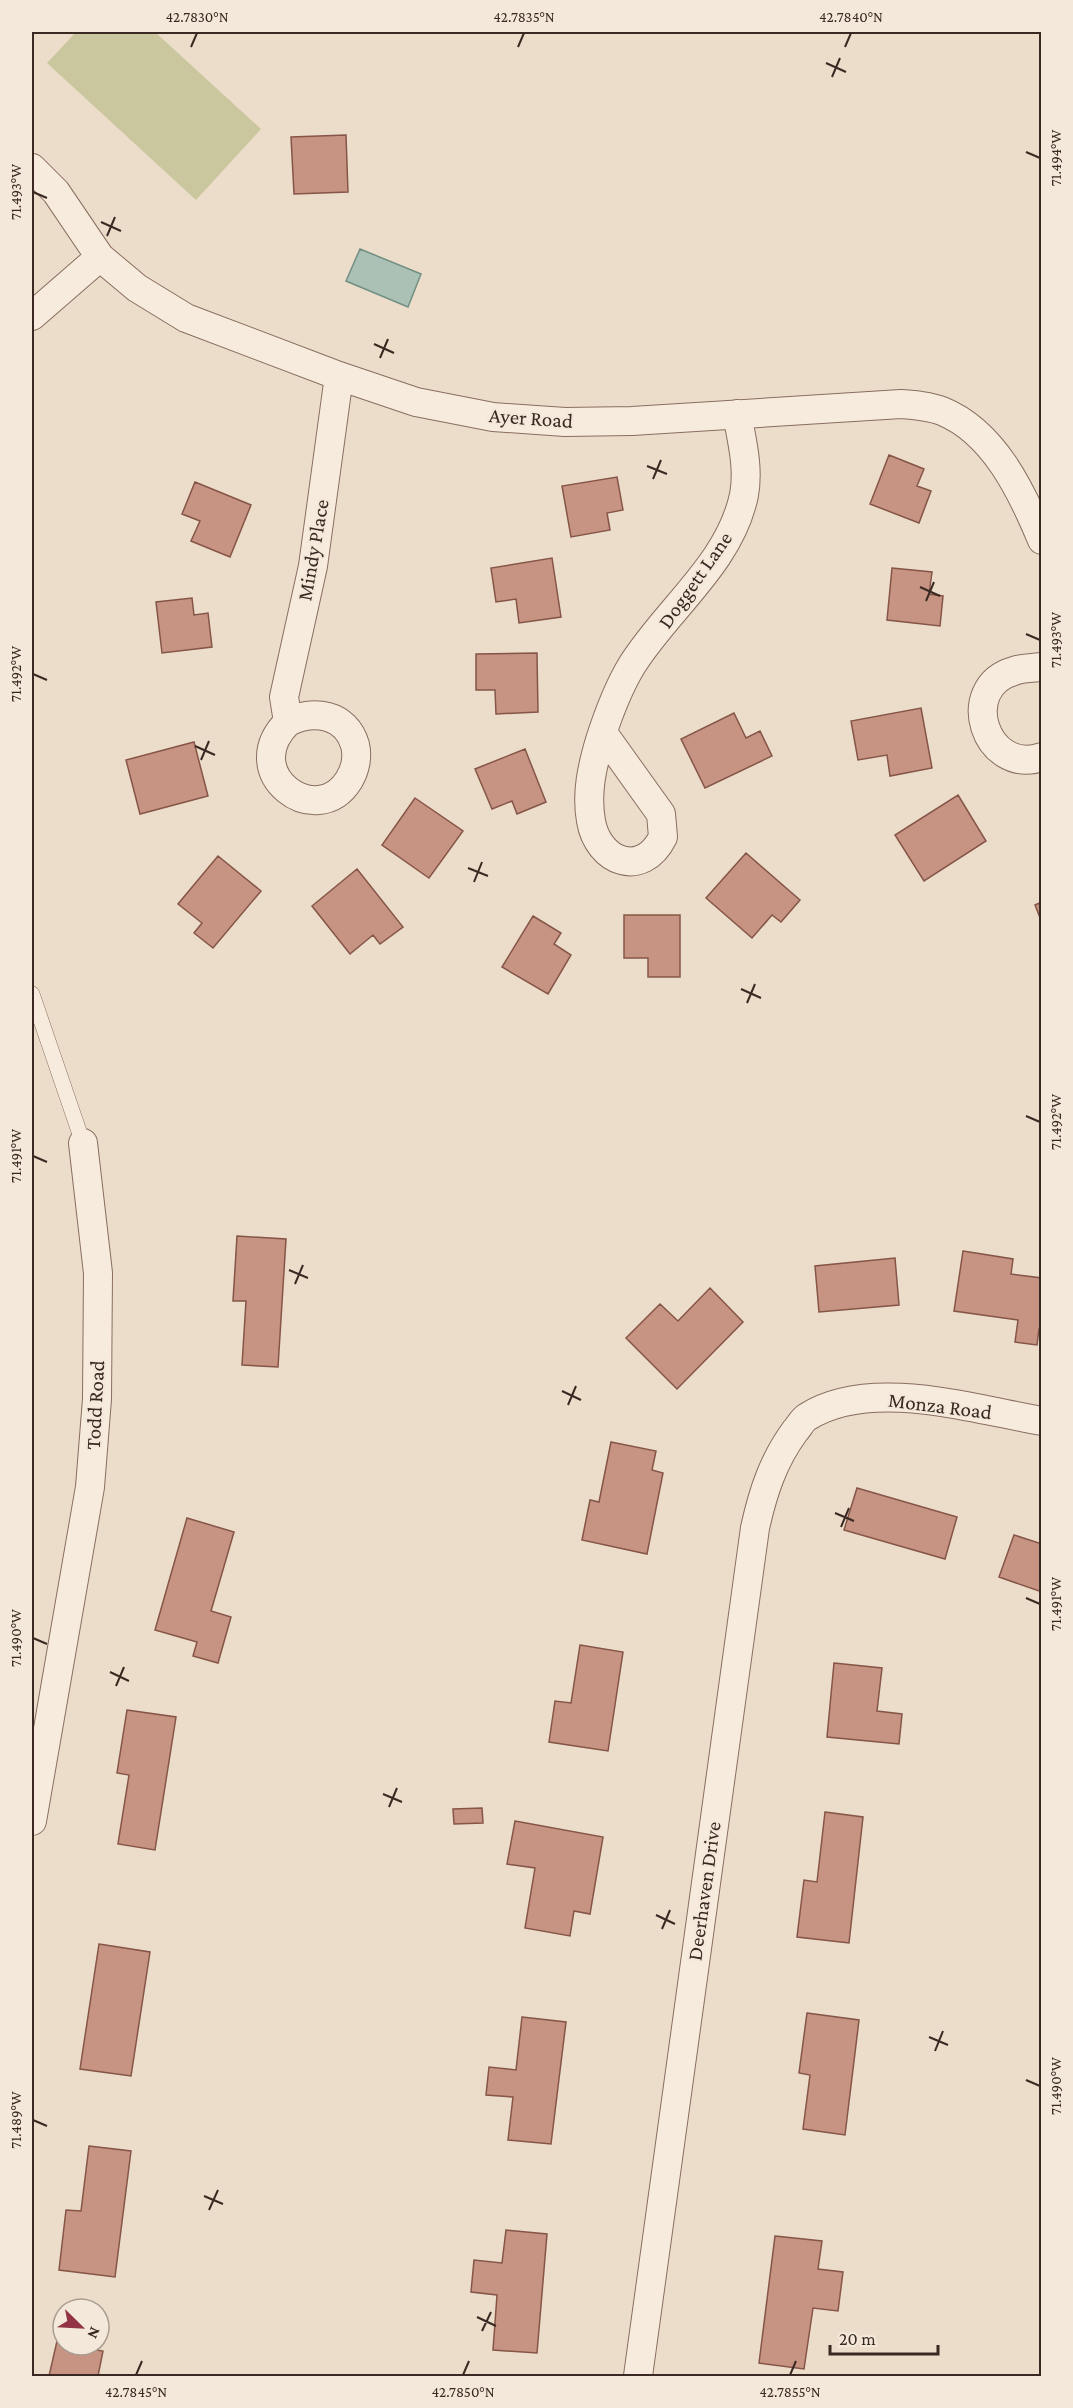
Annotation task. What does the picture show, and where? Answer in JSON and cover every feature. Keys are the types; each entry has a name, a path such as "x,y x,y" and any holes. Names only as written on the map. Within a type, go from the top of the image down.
{"street":[{"name":"Ayer Road","path":"32,168 56,192 100,257 137,288 186,318 339,376 416,402 493,417 565,422 901,404 943,411 976,432 1002,462 1026,500 1041,540"},
{"path":"32,316 100,257"},
{"name":"Mindy Place","path":"288,722 284,697 313,566 339,376"},
{"name":"Doggett Lane","path":"603,733 632,665 717,555 733,526 744,495 746,461 737,414"},
{"path":"1041,667 1013,671 999,678 989,689 983,704 982,719 986,734 995,747 1008,756 1022,759 1041,757"},
{"name":"Todd Road","path":"32,1821 90,1487 96,1421 98,1273 83,1143"},
{"name":"Monza Road","path":"805,1418 842,1402 884,1397 926,1400 1041,1421"},
{"name":"Deerhaven Drive","path":"638,2376 754,1528 763,1492 780,1451 805,1418"}],"lane":[{"name":"Todd Road","path":"32,994 83,1143"}],"shaded area":[{"path":"76,32 155,32 261,129 196,200 47,63"},
{"path":"360,249 421,274 408,307 346,281"}],"building":[{"path":"346,135 348,192 294,194 291,137"},
{"path":"889,455 924,469 917,486 931,491 919,523 870,504"},
{"path":"617,477 623,510 607,513 610,530 571,537 562,486"},
{"path":"195,482 251,505 230,557 191,541 200,521 182,514"},
{"path":"552,558 561,617 519,623 516,599 496,602 491,568"},
{"path":"892,568 932,572 929,594 943,596 940,626 887,620"},
{"path":"192,598 194,615 208,613 212,647 162,653 156,602"},
{"path":"537,653 538,712 496,714 495,690 476,690 476,654"},
{"path":"921,708 932,768 890,776 887,755 858,760 851,721"},
{"path":"734,713 746,738 760,731 772,756 705,788 681,739"},
{"path":"194,742 208,796 140,814 126,760"},
{"path":"525,749 546,802 517,814 512,801 492,809 475,769"},
{"path":"958,795 986,841 924,881 895,835"},
{"path":"415,798 463,831 429,878 382,845"},
{"path":"746,853 800,900 781,922 772,915 752,938 706,898"},
{"path":"218,856 261,891 213,948 194,933 202,923 178,904"},
{"path":"357,869 403,927 380,944 373,935 350,954 312,906"},
{"path":"1042,902 1042,923 1035,905"},
{"path":"624,915 680,915 680,977 648,977 648,958 624,958"},
{"path":"533,916 561,933 554,944 571,955 548,994 502,967"},
{"path":"237,1236 286,1239 278,1367 242,1365 246,1301 233,1301"},
{"path":"963,1251 1013,1259 1011,1274 1042,1278 1042,1330 1039,1329 1037,1345 1015,1342 1018,1320 954,1311"},
{"path":"895,1258 899,1305 819,1312 815,1266"},
{"path":"710,1288 743,1322 677,1389 626,1338 660,1304 678,1321"},
{"path":"611,1442 656,1451 652,1470 663,1473 647,1554 582,1540 590,1500 599,1502"},
{"path":"857,1488 957,1517 945,1559 844,1530"},
{"path":"187,1518 234,1532 211,1611 231,1617 218,1663 193,1656 197,1642 155,1630"},
{"path":"1014,1535 1042,1544 1042,1592 999,1577"},
{"path":"580,1645 623,1652 608,1751 549,1742 555,1701 571,1703"},
{"path":"834,1663 882,1668 877,1711 902,1714 899,1744 827,1737"},
{"path":"127,1710 176,1717 155,1850 118,1844 129,1775 117,1773"},
{"path":"482,1808 483,1823 454,1824 453,1809"},
{"path":"825,1812 863,1817 849,1943 797,1937 804,1880 817,1882"},
{"path":"515,1821 603,1837 590,1914 574,1911 570,1936 525,1928 535,1868 507,1864"},
{"path":"99,1944 150,1952 131,2076 80,2069"},
{"path":"807,2013 859,2020 845,2135 803,2129 810,2075 799,2073"},
{"path":"522,2017 566,2022 551,2144 508,2140 513,2097 486,2095 489,2067 516,2070"},
{"path":"89,2146 131,2151 115,2277 59,2270 66,2210 81,2211"},
{"path":"506,2230 547,2234 537,2353 493,2350 497,2295 471,2292 474,2260 502,2263"},
{"path":"775,2236 822,2241 818,2269 843,2272 838,2311 813,2308 804,2369 759,2363"},
{"path":"53,2357 102,2357 98,2376 49,2376"}]}
